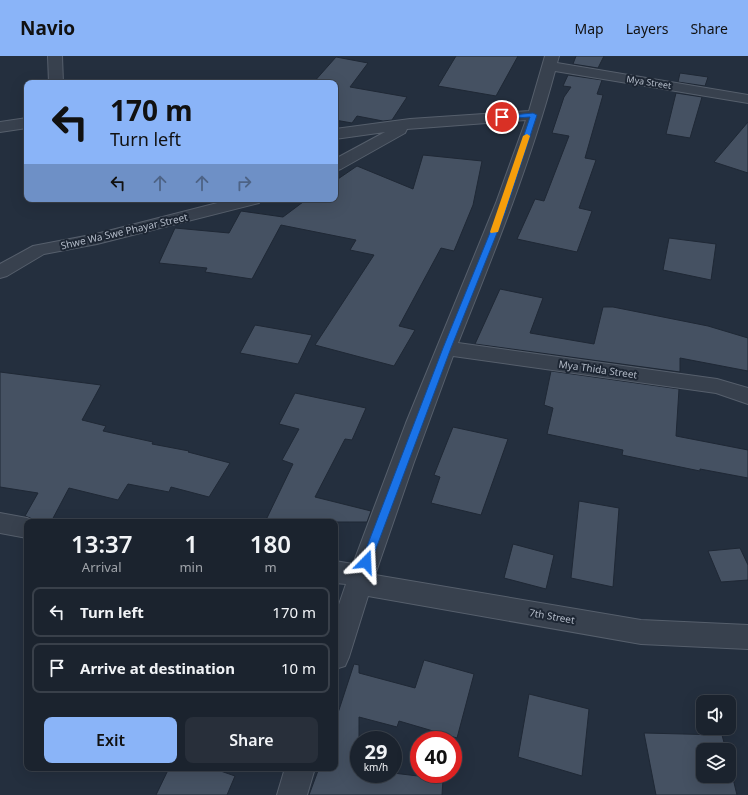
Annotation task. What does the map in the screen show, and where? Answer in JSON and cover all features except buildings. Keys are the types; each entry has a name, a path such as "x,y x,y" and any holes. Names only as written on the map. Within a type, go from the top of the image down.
{"street":[{"path":"55,56 56,80"},
{"path":"338,648 360,579 447,348 502,213 551,61"},
{"name":"Mya Street","path":"551,61 748,99"},
{"path":"338,134 410,124 533,115"},
{"path":"0,127 24,123"},
{"path":"338,164 410,124"},
{"name":"Shwe Wa Swe Phayar Street","path":"0,272 38,250 97,239 240,202"},
{"name":"Mya Thida Street","path":"447,348 717,386 748,396"},
{"path":"0,523 24,527"},
{"name":"7th Street","path":"338,573 360,579 641,632 748,637"},
{"path":"292,795 299,771"}],"slow traffic":[{"path":"494,232 502,213 527,136"}],"route":[{"path":"366,562 447,348 502,213 533,115 502,117"}]}
